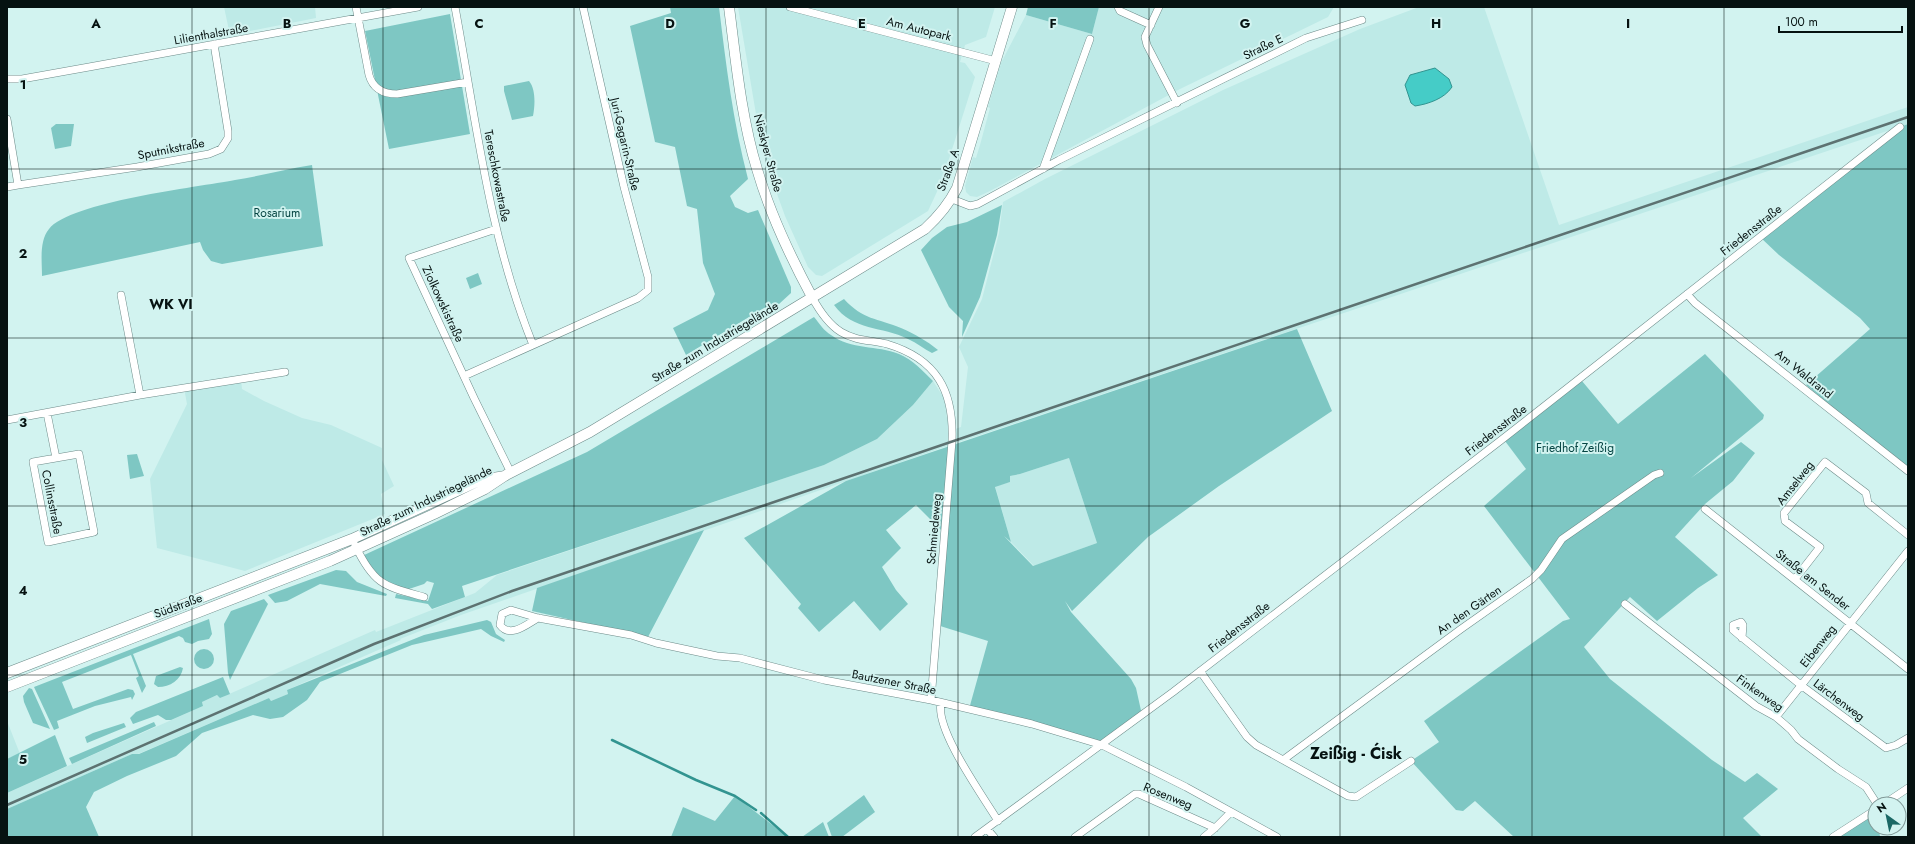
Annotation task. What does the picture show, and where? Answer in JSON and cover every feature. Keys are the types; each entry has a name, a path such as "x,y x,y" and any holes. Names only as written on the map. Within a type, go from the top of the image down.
{"main road":[{"name":"Nieskyer Straße","path":"729,7 741,98 756,168 779,232 812,297"},
{"name":"Straße A","path":"812,297 925,229 937,218 952,199 960,179 1012,7"},
{"name":"Straße zum Industriegelände","path":"356,548 486,489 509,474 590,432 812,297"},
{"name":"Straße zum Industriegelände","path":"352,539 481,480 509,474"},
{"name":"Südstraße","path":"7,673 352,539"},
{"name":"Südstraße","path":"9,686 219,604 356,548"},
{"path":"7,673 9,686"}],"street":[{"path":"356,7 370,79 375,86 383,92 397,94 468,82"},
{"name":"Lilienthalstraße","path":"7,79 46,75 418,7"},
{"name":"Tereschkowastraße","path":"455,7 496,229 511,287 533,345"},
{"name":"Juri-Gagarin-Straße","path":"533,345 638,298 644,294 648,284 648,277 625,194 583,7"},
{"name":"Am Autopark","path":"790,7 996,61"},
{"path":"1118,7 1120,11 1151,25"},
{"path":"1159,7 1145,37 1147,45 1176,103"},
{"name":"Straße E","path":"952,199 970,206 978,204 1043,169 1306,38 1362,20"},
{"path":"1043,169 1090,39"},
{"name":"Sputnikstraße","path":"7,187 137,167 209,154 221,149 228,138 228,131 214,44"},
{"path":"7,119 18,185"},
{"name":"Friedensstraße","path":"1102,745 1500,441 1900,127"},
{"name":"Ziolkowskistraße","path":"496,229 409,258 509,474"},
{"name":"Am Waldrand","path":"1686,294 1695,303 1908,471"},
{"path":"121,295 140,395"},
{"name":"Schmiedeweg","path":"812,297 830,323 840,332 859,340 878,342 896,347 929,367 949,396 953,429 931,700"},
{"path":"464,376 533,345"},
{"path":"7,420 140,395 284,372"},
{"name":"Collinsstraße","path":"48,413 56,458"},
{"name":"Collinsstraße","path":"79,454 94,532 48,542 33,462 56,458 79,454"},
{"name":"Amselweg","path":"1794,579 1820,547 1785,520 1784,513 1825,462 1866,493 1868,503 1908,535"},
{"name":"An den Gärten","path":"1283,760 1532,579 1541,570 1562,539 1654,475 1660,473"},
{"name":"Straße am Sender","path":"1704,509 1908,669"},
{"path":"352,539 371,575 390,588 424,597"},
{"name":"Eibenweg","path":"1776,717 1908,551"},
{"name":"Finkenweg","path":"1625,604 1756,706 1776,717 1791,730 1798,739 1838,770 1866,787 1872,796"},
{"name":"Bautzener Straße","path":"538,618 516,630 509,632 503,630 500,625 502,614 505,611 510,610 538,618 631,636 656,643 709,654 740,658 875,690 931,700 1032,724 1102,745 1277,837"},
{"name":"Lärchenweg","path":"1742,638 1802,686 1886,748 1896,745 1908,738"},
{"path":"1200,671 1247,737 1256,745 1348,796 1356,797 1411,761"},
{"path":"941,703 939,710 946,732 955,750 998,821"},
{"path":"975,837 987,830 1102,745"},
{"path":"1896,796 1908,788"},
{"name":"Rosenweg","path":"1075,837 1135,794 1139,794 1215,828"},
{"path":"1204,837 1231,812"},
{"path":"1834,837 1867,815"},
{"path":"987,830 994,837"}],"shaded area":[{"path":"224,7 315,7 316,18 230,35"},
{"path":"738,7 995,7 986,37 965,45 960,62 965,63 975,77 942,181 928,211 822,276 816,275 808,267 785,216 764,155"},
{"path":"1099,7 1334,7 1328,17 1180,89 990,191 977,197 970,196 966,192 965,186 973,157 976,158 980,145 990,108 988,107 1001,63 1026,15 1092,34"},
{"path":"1419,7 1484,7 1559,225 1908,107 1908,124 953,444 461,615 400,639 401,640 287,690 288,694 271,701 269,698 138,754 132,754 7,809 7,793 203,706 202,702 217,695 220,698 375,630 376,632 475,593 497,575 824,465 877,439 913,405 933,381 944,398 949,431 961,427 968,367 959,347 982,299 999,233 1003,202 1045,179 1223,90 1360,29"},
{"path":"1435,68 1449,79 1452,87 1440,98 1415,106 1411,103 1405,85 1410,75"},
{"path":"241,379 242,389 264,401 302,418 331,425 382,448 382,460 394,486 381,494 385,514 245,571 157,548 150,479 187,404 184,388"},
{"path":"1069,458 1097,543 1034,566 1011,542 995,486 1010,482 1010,476"},
{"path":"7,721 20,754 7,759"}],"green space":[{"path":"670,7 719,7 734,115 748,179 730,196 735,207 748,213 758,210 791,287 791,293 779,304 764,308 686,355 673,328 708,310 715,294 703,263 697,209 687,206 675,147 655,142 630,26 671,13"},
{"path":"1028,7 1099,7 1092,34 1026,15"},
{"path":"450,14 470,134 389,149 365,31"},
{"path":"529,81 534,93 533,116 512,120 504,86"},
{"path":"56,124 74,124 71,146 55,149 51,128"},
{"path":"1908,124 1908,470 1806,385 1870,329 1860,318 1779,255 1760,237 1900,127"},
{"name":"Rosarium","path":"312,165 323,246 222,264 211,261 203,250 200,242 42,276 42,245 44,239 49,229 62,219 107,203 165,191"},
{"path":"1002,205 997,235 980,297 962,337 963,321 949,307 921,250 932,238 947,227 967,222"},
{"path":"478,273 482,284 470,289 466,278"},
{"path":"844,299 864,315 906,330 938,350 932,353 898,335 859,324 842,313 834,305"},
{"path":"814,317 828,333 839,340 856,345 891,351 904,356 933,381 913,405 877,439 824,465 462,586 465,597 432,609 428,604 395,598 396,594 428,601 434,583 427,581 424,584 406,590 382,579 362,556 587,452"},
{"path":"1297,329 1332,411 1219,486 1148,537 1072,611 1065,601 1071,612 1131,679 1136,688 1142,715 1102,744 969,709 988,641 937,625 945,534 916,505 886,530 901,548 882,567 896,590 908,604 880,631 854,601 819,632 798,608 801,604 744,538 846,481","holes":["1069,458 1097,543 1033,566 1004,536 1011,542 995,487 1010,482 1010,476"]},
{"name":"Friedhof Zeißig","path":"1705,354 1764,415 1763,419 1691,478 1741,442 1755,453 1733,481 1705,504 1675,537 1718,575 1698,588 1657,621 1630,597 1584,647 1610,679 1712,760 1745,782 1757,773 1778,789 1743,818 1762,837 1514,837 1475,801 1463,811 1456,810 1411,761 1439,742 1424,721 1563,621 1570,619 1484,506 1526,469 1505,441 1582,381 1618,424"},
{"path":"137,454 144,476 130,479 127,455"},
{"path":"704,530 648,637 532,611 537,588"},
{"path":"336,570 346,571 357,582 387,594 386,596 320,584 287,601 275,603 268,595"},
{"path":"264,599 268,604 230,680 228,673 224,624 231,611"},
{"path":"209,619 212,634 209,639 192,644 185,642 183,638 179,636 133,654 146,686 142,693 136,678 139,676 131,655 62,682 73,709 128,689 133,690 135,694 132,700 131,697 95,706 57,721 59,728 54,730 34,687"},
{"path":"487,620 491,622 496,634 505,640 504,642 481,629 412,645 320,682 307,700 283,717 270,719 253,715 202,733 176,756 127,776 94,792 86,807 99,837 7,837 7,809 132,754 139,754 269,698 271,701 288,694 287,690 424,635"},
{"path":"204,649 211,652 214,659 211,666 204,669 197,666 194,659 197,652"},
{"path":"180,667 183,668 180,676 171,684 158,687 154,684 156,676"},
{"path":"223,677 230,694 220,698 217,695 202,702 203,706 171,720 166,720 158,715 133,724 130,718 136,712"},
{"path":"29,688 32,689 50,729 33,723 23,696"},
{"path":"154,722 156,726 72,764 69,758"},
{"path":"124,723 126,727 87,743 85,737"},
{"path":"55,735 67,766 7,793 7,759"},
{"path":"864,795 875,812 842,837 832,837 827,823"},
{"path":"735,796 788,837 671,837 683,807 715,821"},
{"path":"1867,816 1867,836 1880,837 1836,837"},
{"path":"823,822 829,837 802,837"}],"waterway":[{"path":"612,740 696,780 735,796 756,810"},
{"path":"761,813 788,837"}],"railway":[{"path":"7,805 374,644 512,591 1908,117"}],"district":[{"name":"WK VI","path":"171,304"},
{"name":"Zeißig - Ćisk","path":"1356,753"}]}
